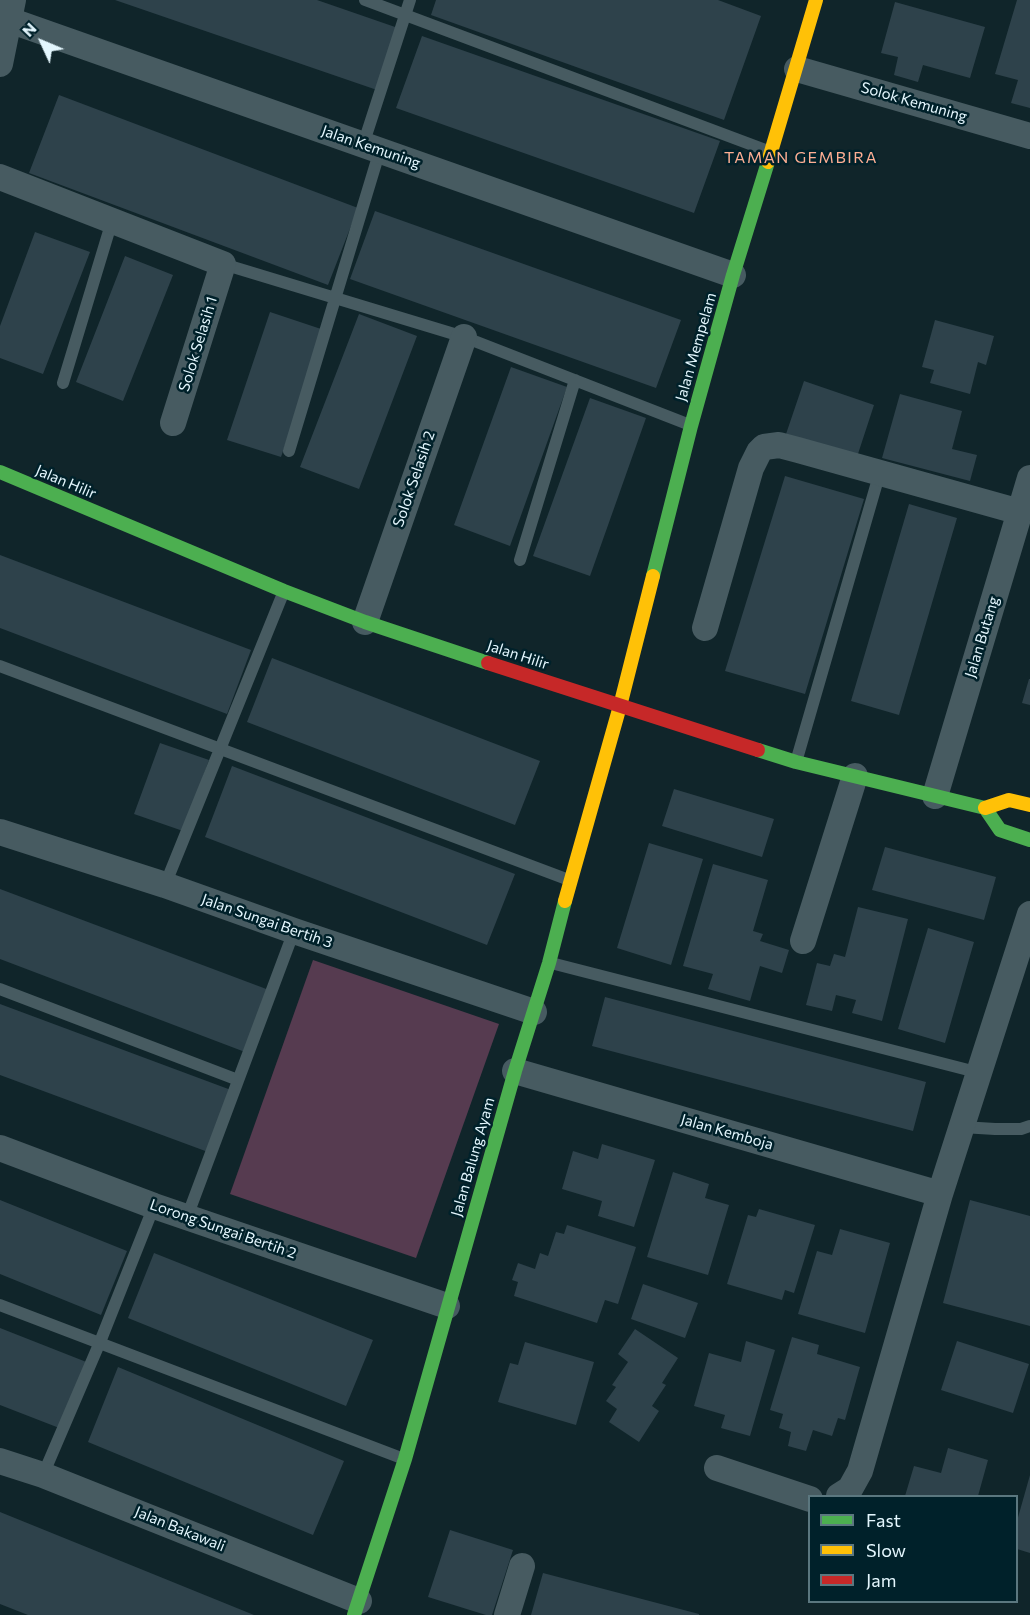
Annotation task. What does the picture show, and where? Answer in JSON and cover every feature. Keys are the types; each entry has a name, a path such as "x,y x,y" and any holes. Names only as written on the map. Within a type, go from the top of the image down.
{"street":[{"name":"Jalan Mempelam","path":"620,706 691,426 733,275 797,69 811,2"},
{"path":"0,64 11,10"},
{"name":"Jalan Kemuning","path":"11,10 371,147 733,275"},
{"name":"Solok Kemuning","path":"797,69 1030,136"},
{"path":"0,177 223,264"},
{"name":"Solok Selasih 1","path":"173,423 223,264"},
{"name":"Solok Selasih 2","path":"365,622 464,337"},
{"path":"705,628 751,468 764,447 779,445 1020,512"},
{"name":"Jalan Hilir","path":"0,472 284,591 365,622 796,762 985,808"},
{"name":"Jalan Butang","path":"935,796 1030,478"},
{"name":"Jalan Balung Ayam","path":"356,1608 405,1459 515,1071 549,963 570,880 620,706"},
{"path":"803,941 855,776"},
{"path":"1030,805 1008,800 985,808 1000,830 1030,840"},
{"name":"Jalan Sungai Bertih 3","path":"0,832 165,885 534,1012"},
{"path":"841,1495 850,1489 860,1472 940,1194 1030,914"},
{"name":"Jalan Kemboja","path":"515,1071 940,1194"},
{"name":"Lorong Sungai Bertih 2","path":"0,1148 154,1206 447,1306"},
{"name":"Jalan Bakawali","path":"0,1461 44,1475 356,1608"},
{"path":"717,1468 808,1498"},
{"path":"507,1615 522,1566"}],"lane":[{"path":"365,0 771,152"},
{"path":"289,451 336,298 371,147 410,0"},
{"path":"63,383 112,221"},
{"path":"223,264 464,337 691,426"},
{"path":"520,560 575,380"},
{"path":"796,762 880,472"},
{"path":"165,885 284,591"},
{"path":"0,666 570,880"},
{"path":"187,1217 294,931"},
{"path":"549,963 980,1073"},
{"path":"0,988 238,1080"},
{"path":"962,1127 1021,1129 1030,1126"},
{"path":"44,1475 154,1206"},
{"path":"0,1305 405,1459"}],"shaded area":[{"path":"313,960 499,1024 416,1258 230,1194"}],"building":[{"path":"115,0 317,0 398,28 377,90"},
{"path":"436,0 718,0 761,16 724,120 431,15"},
{"path":"1017,0 1030,0 1030,108 1011,103 1018,80 995,74"},
{"path":"895,2 985,27 970,78 923,65 918,82 894,75 898,57 881,53"},
{"path":"422,36 720,141 694,213 396,108"},
{"path":"59,95 358,208 328,285 29,173"},
{"path":"375,211 681,320 656,388 350,279"},
{"path":"35,232 90,252 43,374 0,358 0,326"},
{"path":"125,256 173,275 123,401 76,382"},
{"path":"270,312 324,330 281,457 227,440"},
{"path":"359,314 417,336 359,489 300,467"},
{"path":"935,320 994,336 986,365 978,362 970,394 930,383 934,370 922,367"},
{"path":"511,367 567,387 510,546 454,525"},
{"path":"804,381 874,405 856,460 785,437"},
{"path":"900,394 962,411 952,449 977,455 970,481 882,458"},
{"path":"590,398 646,418 590,576 533,556"},
{"path":"785,476 864,499 805,694 725,671"},
{"path":"909,504 957,518 899,715 851,701"},
{"path":"0,555 251,650 227,714 0,628"},
{"path":"272,658 540,761 515,825 247,722"},
{"path":"1030,679 1030,705 1022,703"},
{"path":"160,743 209,760 183,831 134,814"},
{"path":"232,766 515,874 487,945 205,837"},
{"path":"674,789 774,819 762,857 662,826"},
{"path":"649,843 703,859 671,965 617,948"},
{"path":"885,847 996,877 984,920 872,890"},
{"path":"713,864 768,880 753,931 763,934 760,941 789,950 782,973 760,966 750,1001 708,989 713,974 683,966"},
{"path":"0,889 269,990 245,1052 0,959"},
{"path":"858,907 908,919 882,1021 852,1013 856,1000 836,995 832,1011 806,1005 817,963 830,966 834,954 845,957"},
{"path":"928,928 974,942 945,1043 898,1029"},
{"path":"605,997 926,1082 913,1131 592,1046"},
{"path":"0,1004 231,1090 208,1152 0,1075"},
{"path":"602,1144 655,1160 634,1227 598,1216 602,1201 562,1189 573,1151 598,1159"},
{"path":"673,1172 709,1184 705,1198 729,1205 708,1275 647,1257"},
{"path":"0,1200 127,1251 101,1315 0,1274"},
{"path":"970,1200 1030,1216 1030,1326 943,1303"},
{"path":"759,1209 815,1225 794,1293 785,1290 782,1300 727,1284 748,1215 756,1217"},
{"path":"567,1225 636,1247 618,1304 605,1300 597,1323 514,1296 518,1282 512,1280 518,1263 535,1269 540,1253 548,1256 556,1232 564,1234"},
{"path":"840,1229 890,1243 865,1333 798,1314 817,1251 832,1255"},
{"path":"154,1253 373,1340 346,1406 128,1318"},
{"path":"643,1284 698,1303 685,1338 631,1319"},
{"path":"0,1328 94,1365 67,1431 0,1405"},
{"path":"635,1329 678,1358 662,1383 666,1385 652,1406 659,1411 639,1442 609,1422 617,1409 606,1401 616,1387 612,1385 628,1362 618,1354"},
{"path":"792,1337 819,1345 817,1354 860,1367 845,1420 838,1418 832,1436 813,1430 806,1451 788,1446 791,1432 779,1428 783,1414 770,1410"},
{"path":"746,1341 775,1350 750,1436 721,1428 725,1415 694,1406 709,1353 741,1362"},
{"path":"957,1341 1029,1364 1013,1413 941,1390"},
{"path":"525,1342 594,1362 576,1425 498,1402 510,1363 518,1365"},
{"path":"118,1367 344,1461 313,1535 88,1442"},
{"path":"948,1448 988,1460 978,1495 905,1495 914,1466 941,1473"},
{"path":"1030,1475 1030,1553 1018,1549 1018,1517"},
{"path":"0,1512 254,1615 28,1615 0,1604"},
{"path":"450,1530 513,1550 492,1615 428,1597"},
{"path":"543,1573 699,1614 699,1615 531,1615"}],"traffic: fast":[{"path":"653,576 691,426 733,275 768,162"},
{"path":"0,472 284,591 365,622 488,663"},
{"path":"758,750 796,762 985,808 1000,830 1030,840"},
{"path":"354,1615 405,1459 565,901"}],"traffic: slow":[{"path":"768,162 816,0"},
{"path":"565,901 620,706 653,576"},
{"path":"985,808 1009,800 1030,805"}],"traffic: jam":[{"path":"488,663 758,750"}],"district":[{"name":"TAMAN GEMBIRA","path":"801,158"}]}
